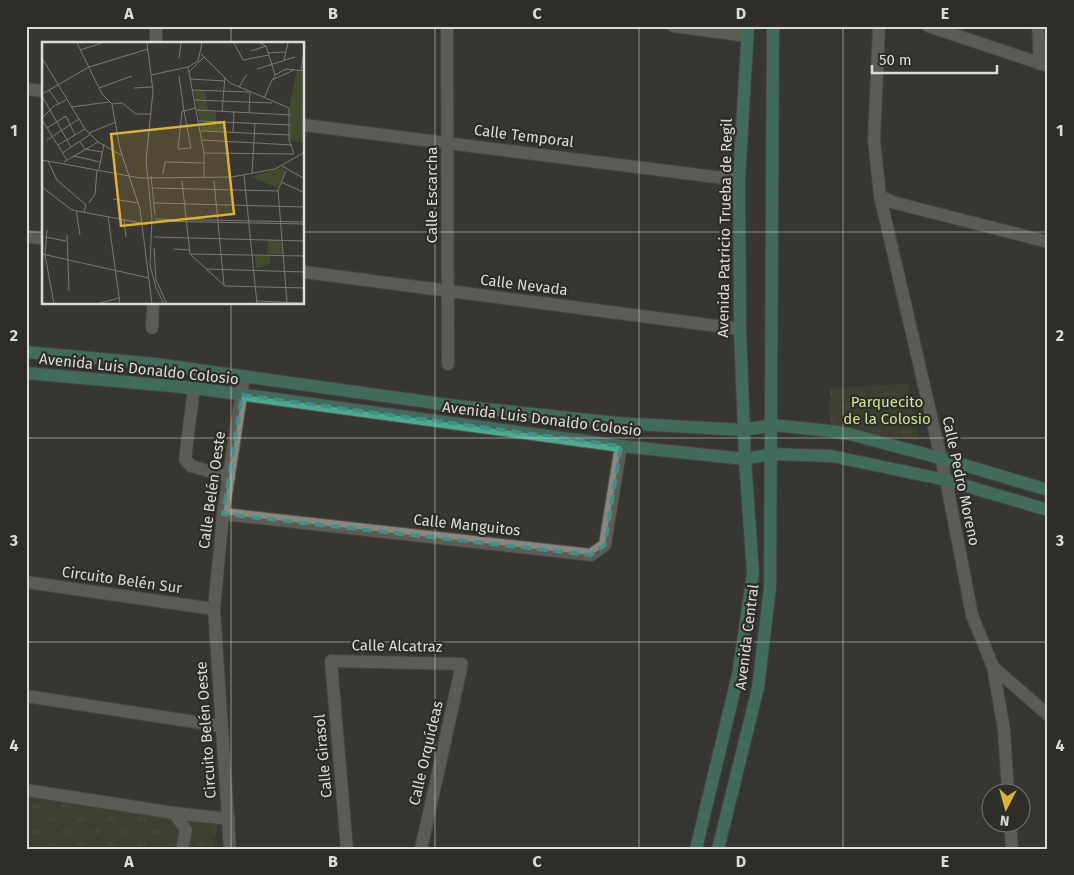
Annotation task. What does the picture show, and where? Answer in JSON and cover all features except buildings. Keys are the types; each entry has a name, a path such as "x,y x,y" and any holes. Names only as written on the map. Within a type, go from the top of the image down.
{"main road":[{"path":"773,26 773,425"},
{"name":"Avenida Patricio Trueba de Regil","path":"744,430 740,329 739,180 748,31"},
{"path":"26,352 244,376 449,405 617,423 744,430 773,425 849,434 940,458 1048,490"},
{"name":"Avenida Luis Donaldo Colosio","path":"26,373 194,388 621,446 744,459 772,454 831,456 946,480 1048,510"},
{"name":"Avenida Central","path":"718,849 758,688 770,588 773,425"},
{"name":"Avenida Central","path":"696,849 738,675 752,573 744,459 744,430"}],"street":[{"path":"156,26 156,42"},
{"name":"Calle Escarcha","path":"447,26 448,364"},
{"path":"674,26 748,31"},
{"name":"Calle Pedro Moreno","path":"879,26 874,140 880,196 946,480 972,614 993,667 1004,730 1007,782"},
{"path":"928,26 1044,65 1038,26"},
{"path":"26,89 42,91"},
{"name":"Calle Temporal","path":"305,125 739,180"},
{"path":"880,196 892,202 1048,242"},
{"path":"26,236 42,239"},
{"name":"Calle Nevada","path":"305,272 740,329"},
{"path":"152,328 153,305"},
{"name":"Calle Belén Oeste","path":"214,609 223,514 244,376"},
{"path":"194,388 185,459 191,466 229,477"},
{"name":"Calle Manguitos","path":"223,514 591,555 605,545 621,446"},
{"name":"Circuito Belén Sur","path":"26,582 214,609"},
{"name":"Circuito Belén Oeste","path":"214,609 230,849"},
{"name":"Calle Alcatraz","path":"331,661 462,664"},
{"name":"Calle Girasol","path":"331,661 347,849"},
{"name":"Calle Orquídeas","path":"421,849 462,664"},
{"path":"993,667 1048,715"},
{"path":"26,696 221,726"},
{"path":"26,790 174,813 229,819"},
{"path":"174,813 186,830 182,849"},
{"path":"1011,832 1012,849"}],"highlighted area":[{"path":"242,395 621,446 605,545 591,555 223,514"}],"green space":[{"name":"Parquecito de la Colosio","path":"908,384 919,441 832,428 830,422 830,388"},
{"path":"26,790 218,818 214,849 26,849"}]}
